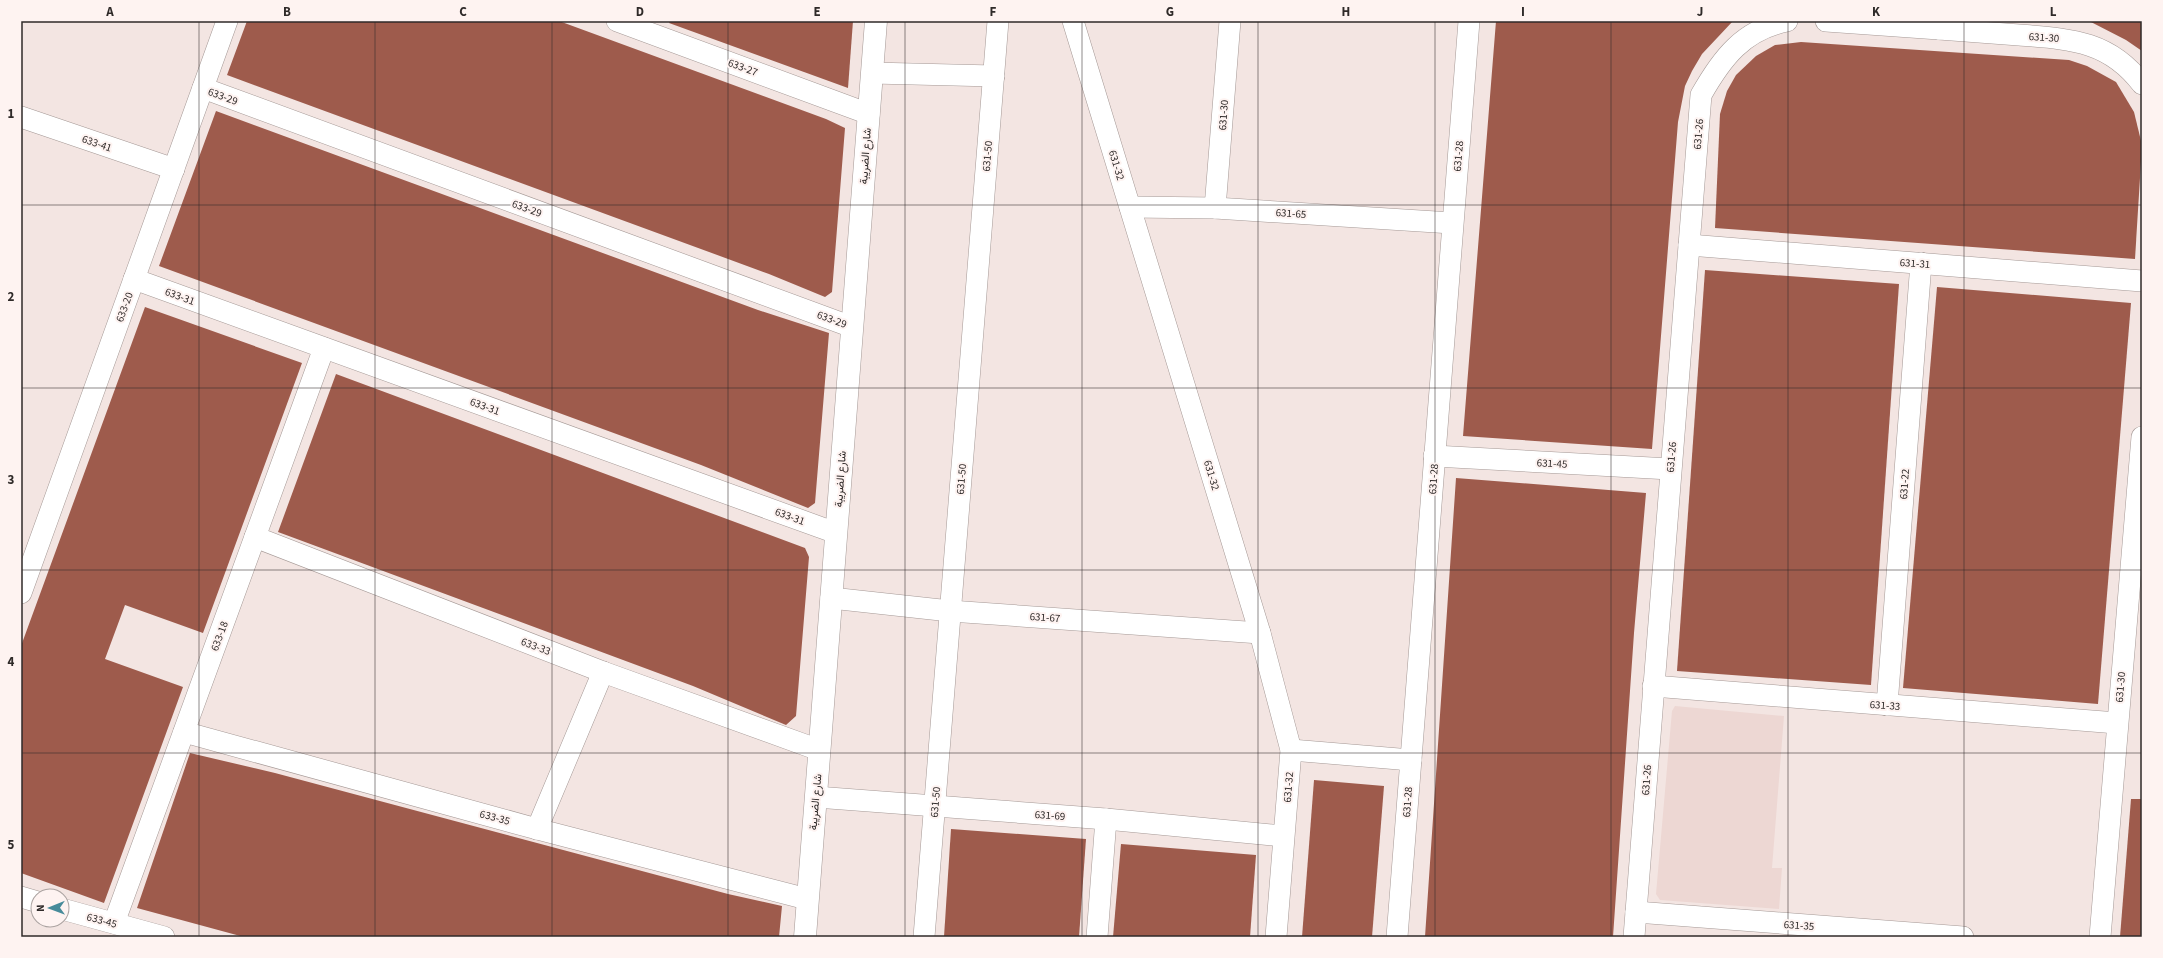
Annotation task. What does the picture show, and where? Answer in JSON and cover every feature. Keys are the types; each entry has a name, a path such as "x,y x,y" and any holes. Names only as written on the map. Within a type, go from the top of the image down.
{"street":[{"name":"633-20","path":"21,593 227,21"},
{"name":"633-27","path":"617,21 868,114"},
{"name":"شارع الضريبة","path":"804,937 876,21"},
{"name":"631-50","path":"924,937 998,21"},
{"name":"631-32","path":"1073,21 1260,633 1291,750 1276,937"},
{"name":"631-30","path":"1215,208 1230,21"},
{"name":"631-28","path":"1397,937 1469,21"},
{"name":"631-26","path":"1634,937 1670,469 1701,95 1719,65 1742,42 1767,25 1787,21"},
{"path":"1826,21 1939,25"},
{"name":"631-30","path":"1939,25 2071,39 2105,51 2133,72 2142,84"},
{"path":"872,73 994,76"},
{"name":"633-29","path":"203,88 852,327"},
{"name":"633-41","path":"21,117 174,169"},
{"name":"631-65","path":"1130,207 1215,208 1452,224"},
{"name":"631-31","path":"1689,245 2142,281"},
{"name":"631-22","path":"1887,705 1921,263"},
{"name":"633-31","path":"134,279 836,533"},
{"name":"633-18","path":"114,923 324,348"},
{"name":"631-30","path":"2100,937 2117,723 2139,507 2142,437"},
{"name":"631-45","path":"1434,456 1670,469"},
{"name":"633-33","path":"255,537 603,672 819,750"},
{"name":"631-67","path":"831,598 950,611 1260,633"},
{"path":"537,829 603,672"},
{"name":"631-33","path":"1653,686 2117,723"},
{"name":"633-35","path":"184,732 537,829 808,899"},
{"path":"1291,750 1411,760"},
{"name":"631-69","path":"816,797 1106,819 1283,836"},
{"path":"1098,937 1106,819"},
{"name":"633-45","path":"70,911 164,937"},
{"name":"631-35","path":"1636,912 1867,933 1963,937"}],"shaded area":[{"path":"1675,706 1784,716 1772,868 1782,868 1779,909 1660,900 1656,894 1672,711"}],"building":[{"path":"247,21 559,21 826,119 845,128 832,292 825,297 769,274 227,75"},
{"path":"670,21 853,21 848,88 669,23"},
{"path":"1496,21 1733,21 1702,54 1692,71 1685,86 1678,122 1652,449 1463,436"},
{"path":"2089,21 2142,21 2142,51 2126,40"},
{"path":"1801,42 2069,60 2087,66 2116,82 2134,112 2142,145 2135,259 1715,228 1720,114 1727,91 1736,75 1756,56 1775,45"},
{"path":"216,111 758,310 829,333 815,503 808,508 701,465 159,266"},
{"path":"1705,270 1899,284 1871,685 1677,671"},
{"path":"1937,287 2131,303 2098,704 1903,688"},
{"path":"145,307 302,363 203,633 125,605 105,659 183,687 104,903 70,891 70,888 62,888 21,873 21,646"},
{"path":"336,374 805,548 809,557 796,716 786,725 693,686 278,532"},
{"path":"1456,478 1646,493 1634,633 1613,937 1425,937"},
{"path":"190,753 275,773 728,894 782,906 779,937 244,937 137,908"},
{"path":"1314,780 1384,786 1372,937 1302,937"},
{"path":"2131,799 2142,799 2142,937 2120,937"},
{"path":"951,829 1086,839 1079,937 944,937"},
{"path":"1121,844 1256,855 1250,937 1113,937"}]}
